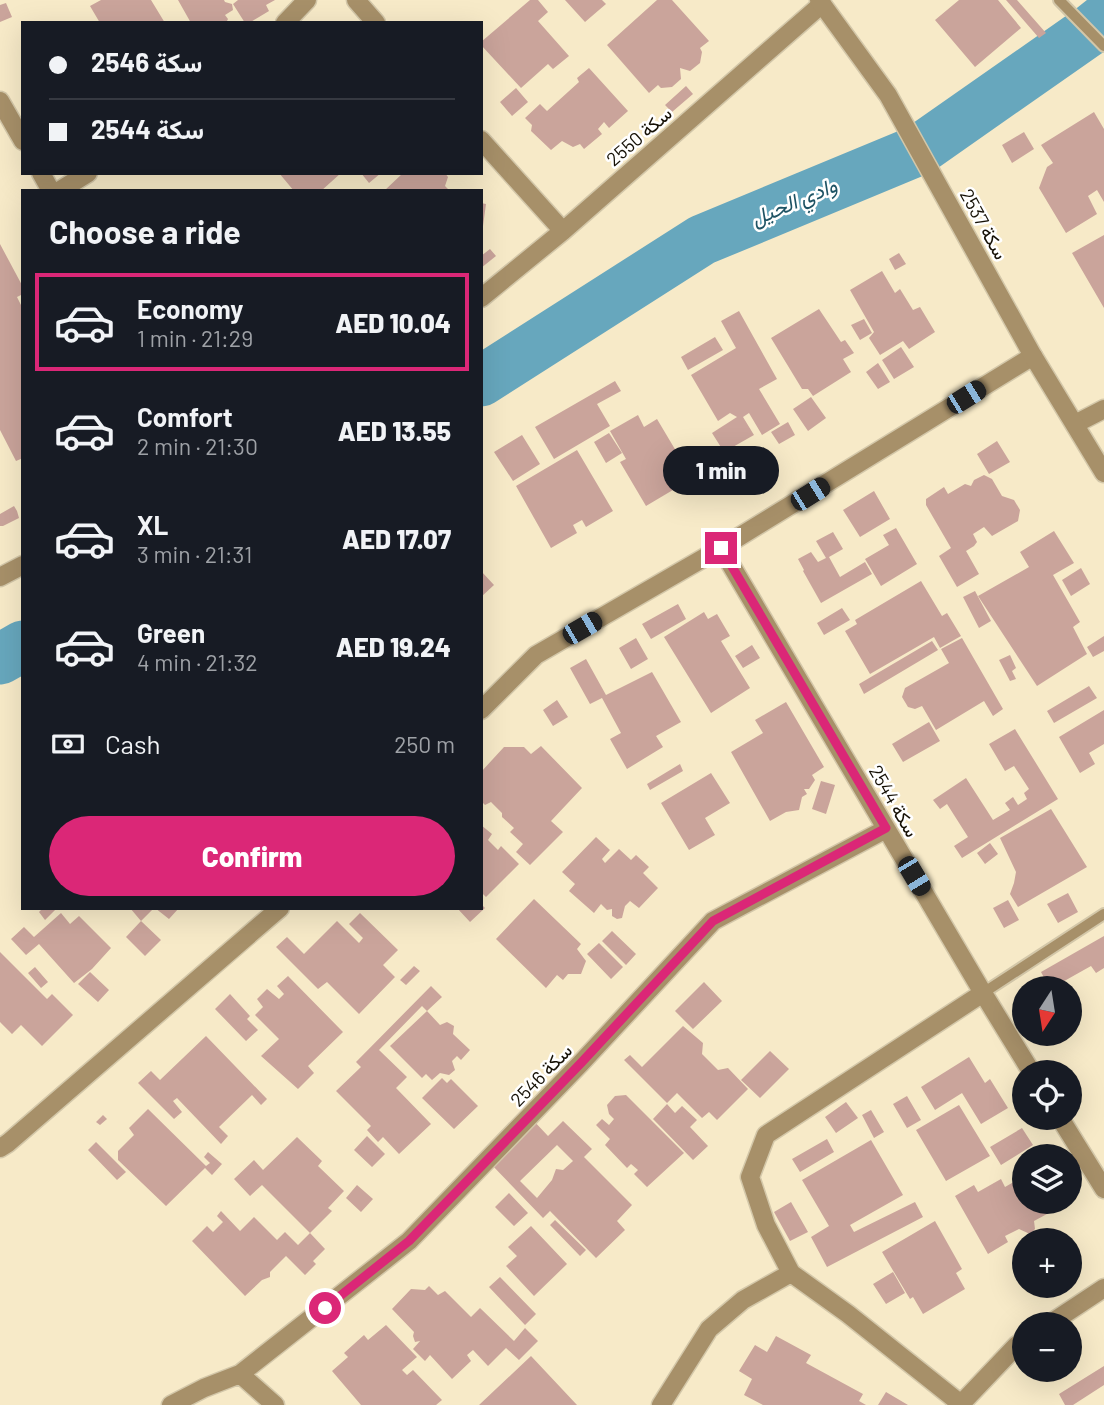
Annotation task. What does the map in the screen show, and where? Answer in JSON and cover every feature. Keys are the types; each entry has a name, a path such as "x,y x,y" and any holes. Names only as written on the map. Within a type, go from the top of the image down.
{"street":[{"path":"287,21 307,0"},
{"path":"356,0 374,21"},
{"name":"سكة 2550","path":"483,297 563,231 821,2"},
{"name":"سكة 2537","path":"821,2 888,95 1032,356 1104,473"},
{"path":"0,100 21,137"},
{"path":"483,142 563,231"},
{"path":"62,189 85,175"},
{"path":"483,708 536,655 721,548 1032,356"},
{"path":"1075,424 1104,409"},
{"name":"سكة 2544","path":"721,548 1024,1060"},
{"path":"0,577 21,566"},
{"name":"سكة 2546","path":"171,1405 240,1374 409,1241 572,1073 713,921 886,828"},
{"path":"0,1148 277,910"},
{"path":"983,993 766,1135 750,1177 766,1225 791,1273 848,1314 960,1404 1012,1350"},
{"path":"1067,1130 1104,1189"},
{"path":"661,1405 709,1329 743,1300 791,1273"},
{"path":"1068,1312 1104,1288"},
{"path":"240,1374 275,1405"}],"lane":[{"path":"1059,0 1104,46"},
{"path":"983,993 1104,915"}],"building":[{"path":"101,0 151,0 164,21 99,21 90,6"},
{"path":"178,0 224,0 232,4 233,10 225,15 227,21 190,21"},
{"path":"238,0 275,0 266,5 269,11 252,21 244,21 233,4"},
{"path":"530,0 538,0 548,12 538,21 569,56 553,69 548,64 521,88 483,47 483,40"},
{"path":"565,0 602,0 606,4 585,22"},
{"path":"657,0 672,0 709,41 700,48 700,63 690,71 680,68 681,79 672,87 661,88 658,85 649,93 607,45"},
{"path":"959,0 998,0 1021,28 975,67 935,20"},
{"path":"1006,0 1017,0 1046,33 1039,38"},
{"path":"6,3 12,17 0,22 0,5"},
{"path":"589,68 628,111 609,128 604,122 598,129 602,134 584,149 580,144 573,147 562,141 551,150 531,131 532,125 525,118 540,104 547,111 579,82 577,78"},
{"path":"686,86 693,94 672,112 665,105"},
{"path":"516,88 528,102 512,116 500,102"},
{"path":"1094,112 1104,129 1104,202 1097,190 1088,196 1097,214 1066,233 1039,188 1047,167 1053,163 1041,145"},
{"path":"1024,132 1034,149 1012,163 1002,145"},
{"path":"281,175 339,175 323,189 292,189"},
{"path":"363,175 379,175 369,183"},
{"path":"401,175 448,177 445,186 448,189 386,189"},
{"path":"483,203 486,204 483,226"},
{"path":"1104,235 1104,308 1072,253"},
{"path":"0,244 21,283 21,295 17,297 21,305 21,459 16,461 0,430"},
{"path":"490,249 496,256 483,266 483,254"},
{"path":"899,253 906,264 895,270 889,259"},
{"path":"882,271 895,293 900,289 913,310 920,307 935,332 909,349 903,341 880,355 869,338 874,332 850,290"},
{"path":"819,309 841,342 845,340 854,353 843,359 851,372 813,396 808,389 802,389 771,338"},
{"path":"739,311 777,379 759,389 780,424 762,435 749,413 743,417 754,435 724,452 712,433 737,417 730,413 718,421 691,375 736,348 721,321"},
{"path":"864,319 872,333 860,340 851,325"},
{"path":"715,337 723,350 688,370 681,357"},
{"path":"901,347 914,367 894,379 882,360"},
{"path":"878,363 890,382 878,389 866,372"},
{"path":"615,381 621,391 597,404 610,426 554,459 535,427"},
{"path":"811,397 826,418 808,431 793,409"},
{"path":"638,415 644,427 657,419 679,456 669,461 683,484 646,506 620,462 626,459 610,431"},
{"path":"788,422 795,435 779,444 771,432"},
{"path":"609,433 622,453 606,463 594,442"},
{"path":"522,435 540,464 513,481 494,452"},
{"path":"997,441 1010,462 989,474 977,454"},
{"path":"577,450 613,511 586,527 582,520 573,525 577,533 551,548 516,486"},
{"path":"984,475 992,479 1002,496 1014,500 1020,510 1018,521 992,536 984,527 973,534 977,542 966,551 979,574 957,587 939,556 951,548 926,505 926,499 944,487 948,494 965,484 971,486 974,480"},
{"path":"874,491 890,519 860,537 843,510"},
{"path":"14,506 19,518 0,526 0,514"},
{"path":"896,528 917,564 881,586 865,559 889,545 883,535"},
{"path":"1054,531 1074,563 1053,575 1080,622 1073,627 1087,654 1037,686 978,596 1029,567 1020,552"},
{"path":"833,532 843,549 829,557 840,577 865,562 872,574 821,603 798,559 811,552 818,562 826,558 816,541"},
{"path":"1081,568 1090,584 1071,596 1062,580"},
{"path":"483,573 494,585 483,595"},
{"path":"921,581 942,616 947,613 961,636 940,648 934,637 870,674 845,631 857,624 855,620"},
{"path":"975,591 991,621 979,628 963,597"},
{"path":"678,604 686,619 651,639 642,624"},
{"path":"842,608 850,620 824,635 817,623"},
{"path":"704,612 708,619 717,614 730,636 721,641 750,688 711,713 664,637"},
{"path":"1104,636 1104,651 1093,657 1087,647"},
{"path":"636,638 648,659 631,669 619,648"},
{"path":"962,638 1003,709 993,716 984,701 936,730 922,706 915,709 908,707 902,697 905,688 949,663 941,649"},
{"path":"932,641 938,650 864,694 859,684"},
{"path":"752,645 760,658 743,668 735,656"},
{"path":"1010,655 1016,668 1012,671 1016,679 1010,681 999,660"},
{"path":"586,659 606,695 652,672 681,722 656,736 663,747 627,769 610,739 621,733 602,698 590,704 570,668"},
{"path":"1089,686 1097,698 1054,723 1047,711"},
{"path":"557,700 568,717 553,726 543,710"},
{"path":"786,702 824,767 812,775 815,780 809,789 804,789 807,794 802,797 799,810 786,812 770,821 731,752 763,733 755,720"},
{"path":"1104,710 1104,744 1089,753 1095,764 1080,773 1059,737"},
{"path":"929,722 940,741 903,762 892,744"},
{"path":"1015,729 1058,799 962,858 954,846 968,837 947,804 940,809 933,800 966,778 993,820 1010,810 1005,803 1013,797 1018,805 1027,799 1024,793 1029,789 1014,766 1005,771 989,744"},
{"path":"541,746 582,788 551,821 563,832 530,865 516,852 523,844 510,832 514,828 491,802 485,805 483,803 483,770 504,747 524,747 531,754"},
{"path":"680,764 683,771 650,790 647,784"},
{"path":"711,773 730,803 705,818 715,835 689,850 661,803"},
{"path":"821,781 835,785 826,814 812,809"},
{"path":"1051,809 1087,867 1018,907 1010,894 1016,872 1000,838"},
{"path":"483,827 492,834 488,840 498,850 501,846 519,864 486,897 483,894"},
{"path":"596,837 610,850 602,859 605,863 619,849 631,860 636,855 649,867 643,873 658,888 639,908 630,901 625,906 622,918 612,916 612,909 607,910 601,904 594,913 569,891 575,884 562,872"},
{"path":"990,843 998,854 985,864 977,853"},
{"path":"1068,893 1078,912 1058,923 1047,904"},
{"path":"534,899 581,944 577,949 586,961 581,974 568,974 563,980 557,975 546,988 496,939"},
{"path":"1008,900 1019,920 1004,928 993,908"},
{"path":"41,910 55,910 45,920 39,912"},
{"path":"132,910 152,910 141,921"},
{"path":"158,910 177,910 169,919"},
{"path":"459,910 483,910 470,922"},
{"path":"61,913 70,924 79,916 111,948 92,969 74,983 39,944 26,955 11,939 24,927 34,937"},
{"path":"360,913 398,950 383,965 395,977 359,1014 327,982 318,989 276,947 287,937 304,954 337,921 359,943 363,938 349,924"},
{"path":"141,921 161,940 145,956 126,937"},
{"path":"612,931 636,954 626,965 602,941"},
{"path":"1104,936 1104,968 1096,973 1091,966 1073,976 1043,976 1041,972"},
{"path":"599,943 623,967 611,979 587,954"},
{"path":"0,952 47,999 52,994 73,1015 42,1046 21,1025 12,1034 0,1022"},
{"path":"414,966 420,971 406,985 400,980"},
{"path":"35,967 48,982 41,988 28,973"},
{"path":"90,972 109,990 98,1002 78,984"},
{"path":"288,976 343,1032 308,1066 314,1073 298,1089 261,1056 279,1039 255,1015 263,1007 257,999 267,989 279,999 284,994 277,986"},
{"path":"704,982 722,1001 693,1029 675,1011"},
{"path":"431,986 442,997 427,1011 422,1006 379,1050 407,1077 396,1088 431,1124 399,1154 383,1137 378,1142 367,1130 371,1126 336,1091 361,1067 356,1062"},
{"path":"230,994 250,1016 247,1019 258,1030 246,1041 215,1009"},
{"path":"427,1011 440,1025 447,1022 454,1026 453,1034 470,1050 461,1060 457,1056 452,1061 455,1070 449,1075 440,1073 432,1080 426,1074 422,1078 390,1046"},
{"path":"683,1026 703,1043 702,1054 718,1070 728,1068 748,1089 717,1120 709,1112 702,1118 677,1093 667,1103 624,1060 630,1055 642,1067"},
{"path":"206,1036 267,1099 261,1105 252,1095 219,1127 228,1136 221,1144 177,1098 173,1101 182,1112 174,1119 138,1083 151,1071 160,1080"},
{"path":"770,1051 789,1069 760,1098 741,1080"},
{"path":"969,1057 985,1083 990,1079 1008,1108 981,1124 962,1093 935,1110 921,1087"},
{"path":"442,1078 447,1083 451,1079 478,1106 454,1129 422,1098"},
{"path":"626,1095 684,1153 647,1187 634,1174 638,1170 631,1164 627,1168 605,1145 610,1139 596,1125 602,1119 609,1125 614,1119 609,1114 607,1105 615,1096"},
{"path":"907,1096 921,1120 907,1128 893,1104"},
{"path":"846,1102 858,1118 836,1133 825,1117"},
{"path":"667,1104 675,1113 682,1106 697,1120 690,1127 708,1146 693,1160 653,1119"},
{"path":"959,1105 990,1156 946,1181 916,1130"},
{"path":"148,1109 206,1166 210,1163 204,1157 208,1152 222,1164 212,1175 205,1168 166,1206 118,1160 118,1151 134,1135 129,1128"},
{"path":"871,1110 884,1132 874,1138 862,1115"},
{"path":"103,1115 107,1119 100,1125 96,1122"},
{"path":"532,1119 548,1136 563,1121 592,1149 584,1157 632,1205 617,1221 625,1230 596,1258 550,1211 543,1218 489,1162","holes":["557,1145 573,1161 563,1170 556,1169 552,1180 537,1198 520,1181"]},
{"path":"1019,1130 1023,1130 1032,1144 1012,1144 1012,1158 1001,1165 990,1147"},
{"path":"367,1136 385,1154 372,1167 354,1150"},
{"path":"297,1137 322,1161 318,1166 344,1191 328,1208 332,1211 310,1233 262,1185 250,1196 234,1179 254,1160 263,1170"},
{"path":"827,1139 834,1152 800,1172 792,1159"},
{"path":"871,1140 903,1195 850,1225 854,1232 915,1202 923,1217 827,1267 811,1237 829,1226 802,1180"},
{"path":"96,1142 126,1172 117,1180 88,1150"},
{"path":"1001,1179 1005,1187 1012,1183 1012,1214 1047,1214 1034,1221 1035,1228 1012,1228 1012,1232 1005,1236 1008,1242 988,1254 955,1196 974,1185 978,1192"},
{"path":"357,1185 373,1199 361,1212 346,1198"},
{"path":"509,1193 528,1213 514,1226 495,1207"},
{"path":"791,1202 808,1232 790,1241 774,1212"},
{"path":"221,1211 240,1231 254,1217 277,1240 285,1232 298,1245 310,1233 325,1249 313,1261 316,1264 305,1275 286,1256 270,1272 270,1277 262,1280 245,1296 192,1241 207,1226 213,1232 223,1222 217,1216"},
{"path":"555,1220 586,1250 580,1256 550,1225"},
{"path":"935,1221 962,1269 956,1273 965,1289 923,1314 913,1297 910,1299 882,1252"},
{"path":"531,1226 567,1264 534,1296 506,1266 517,1256 508,1247"},
{"path":"893,1272 905,1293 886,1304 873,1284"},
{"path":"500,1277 536,1314 525,1325 489,1287"},
{"path":"429,1286 438,1295 445,1291 471,1317 480,1308 514,1341 525,1328 538,1341 519,1360 506,1348 488,1366 473,1350 467,1355 471,1361 452,1379 430,1355 425,1361 413,1349 420,1341 415,1342 414,1332 392,1309 411,1289 425,1290"},
{"path":"386,1325 417,1357 402,1370 407,1375 413,1370 442,1400 436,1405 361,1405 332,1371 348,1357 344,1353 364,1335 368,1340"},
{"path":"776,1336 811,1355 806,1363 863,1394 859,1401 866,1405 763,1405 744,1395 752,1379 739,1371 755,1345 767,1352"},
{"path":"531,1356 577,1405 479,1405"},
{"path":"1104,1366 1104,1385 1073,1405 1065,1405 1059,1394"},
{"path":"886,1392 908,1405 878,1405"}],"waterway":[{"name":"وادي الحيل","path":"483,380 702,240 919,150 1104,19"},
{"name":"وادي الحيل","path":"0,659 21,647"}],"route":[{"path":"325,1308 409,1241 581,1063 713,921 886,828 721,548"}]}
